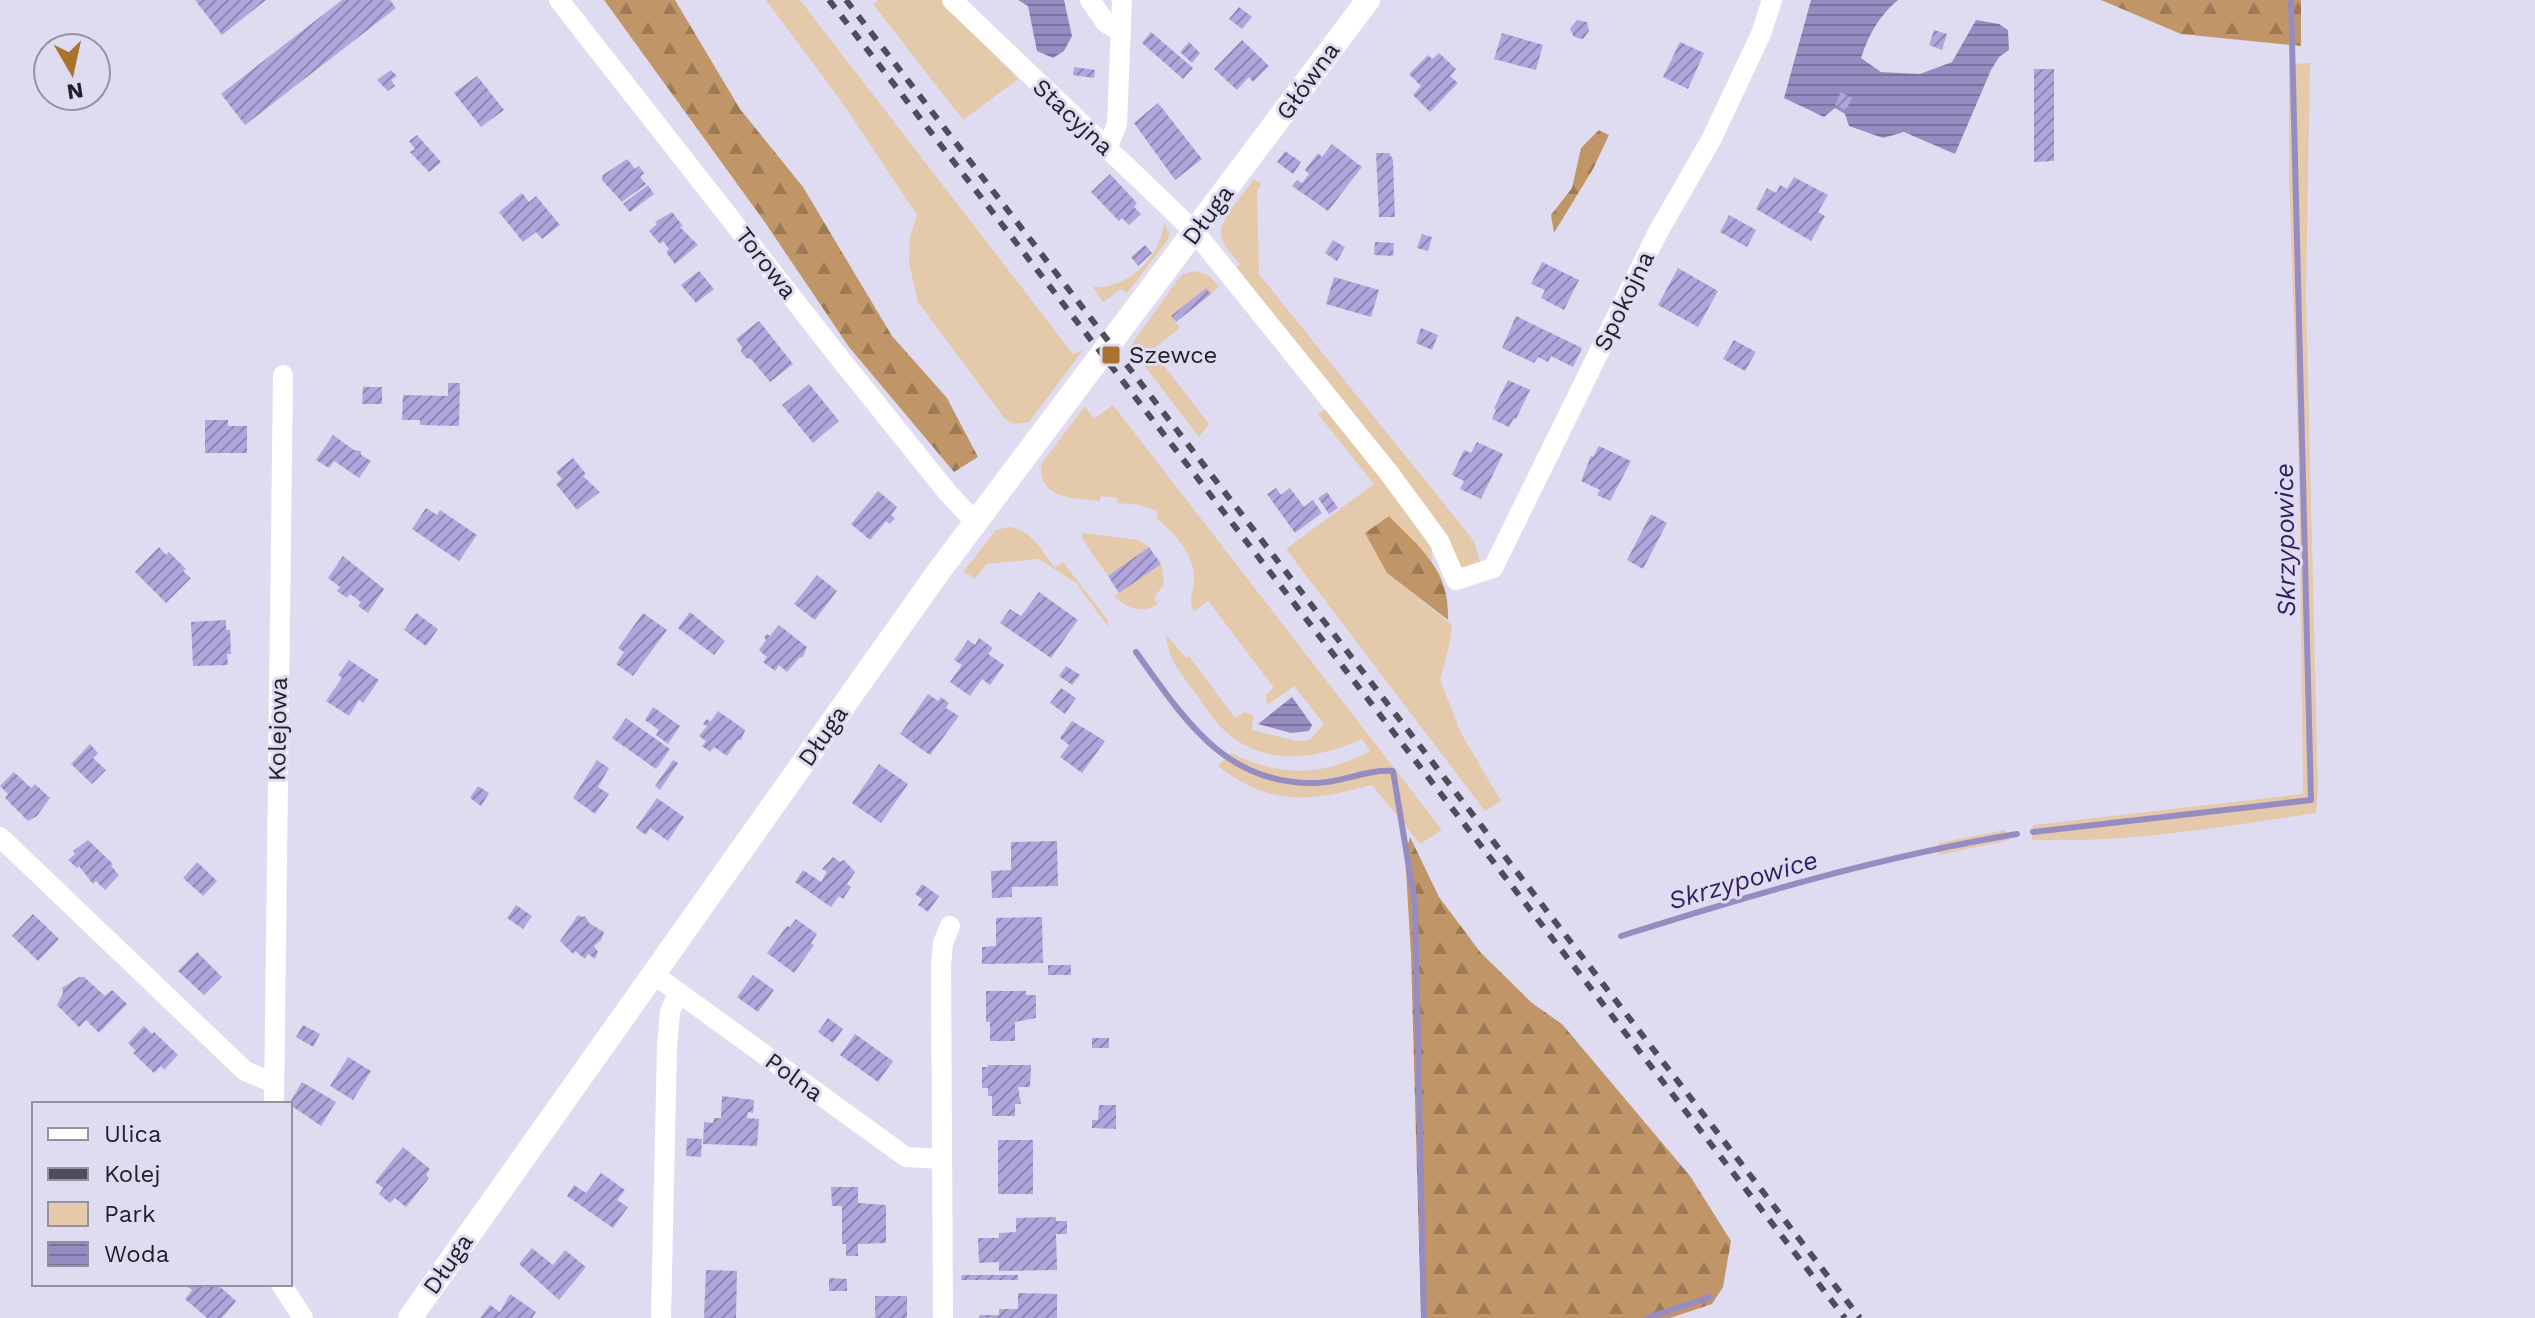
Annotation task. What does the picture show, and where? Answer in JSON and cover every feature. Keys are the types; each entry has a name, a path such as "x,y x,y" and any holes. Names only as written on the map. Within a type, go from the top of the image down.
{"street":[{"name":"Torowa","path":"559,0 852,373 948,493 976,523"},
{"name":"Stacyjna","path":"952,0 1195,232 1389,473 1439,541 1456,580"},
{"path":"1090,0 1106,23 1121,32"},
{"path":"1107,149 1117,124 1122,0"},
{"name":"Główna","path":"1248,162 1368,0"},
{"name":"Spokojna","path":"1456,580 1493,568 1658,232 1711,140 1761,34 1772,0"},
{"name":"Długa","path":"410,1318 931,583 1248,162"},
{"name":"Kolejowa","path":"274,1094 283,375"},
{"name":"Kolejowa","path":"0,837 245,1071 274,1094"},
{"path":"943,1318 941,966 943,943 950,926"},
{"name":"Polna","path":"653,974 906,1157 942,1159"},
{"path":"661,1318 667,1046 670,1012 678,993"},
{"path":"282,1286 303,1318"}],"green space":[{"path":"604,0 675,0 740,109 803,187 892,336 947,398 978,457 954,472 849,347 764,221"},
{"path":"766,0 800,0 1073,354 1083,350 1029,422 1015,424 1005,419 918,302 909,263 910,237 917,215 844,105"},
{"path":"878,0 941,0 1018,79 963,120 873,4"},
{"path":"2101,0 2301,0 2301,46 2181,34"},
{"path":"2310,63 2306,295 2318,790 2316,813 2139,836 2032,840 2033,825 2303,794 2289,64"},
{"path":"1599,130 1609,135 1593,169 1554,233 1551,215 1572,188 1581,148"},
{"path":"1254,179 1261,184 1257,191 1259,274 1474,541 1481,565 1461,573 1236,268 1240,264 1224,244 1221,230"},
{"path":"1164,223 1169,238 1127,293 1121,289 1103,302 1093,287 1118,283 1140,269 1156,248"},
{"path":"1196,271 1210,276 1219,287 1211,294 1206,289 1171,316 1180,328 1152,350 1209,424 1199,437 1130,347 1178,279 1183,274"},
{"path":"1113,405 1442,830 1420,844 1372,785 1311,797 1274,795 1238,780 1218,766 1231,753 1267,766 1301,771 1335,766 1370,751 1362,739 1306,756 1268,754 1234,738 1212,717 1176,666 1166,634 1186,658 1189,656 1235,718 1244,712 1253,715 1252,730 1296,741 1310,740 1324,724 1294,686 1267,705 1266,695 1274,688 1216,611 1208,601 1194,611 1191,600 1194,572 1188,554 1170,530 1156,518 1158,511 1140,505 1117,503 1117,498 1101,496 1100,501 1069,497 1051,490 1045,484 1041,475 1042,463 1085,406 1094,419"},
{"path":"1329,407 1431,545 1432,561 1389,516 1387,573 1452,625 1440,680 1461,733 1501,801 1485,811 1286,549 1374,484 1318,414"},
{"path":"1389,516 1423,551 1439,574 1444,587 1448,620 1387,573 1365,533"},
{"path":"1009,527 1030,537 1055,568 1063,562 1107,619 1109,628 1076,583 1039,559 986,564 975,579 964,571 996,530"},
{"path":"1083,533 1138,540 1149,547 1108,576 1082,538"},
{"path":"1161,564 1164,584 1154,598 1158,604 1135,609 1114,596"},
{"path":"2005,830 2010,840 1939,855 1939,843"},
{"path":"1410,837 1439,897 1481,953 1532,1003 1562,1024 1690,1176 1731,1241 1723,1287 1712,1304 1670,1318 1421,1318 1411,955 1405,854"}],"water":[{"path":"1018,0 1064,0 1072,36 1064,51 1053,58 1037,51 1028,6"},
{"path":"1811,0 1898,0 1875,26 1861,58 1881,72 1920,74 1952,62 1976,20 1999,24 2008,30 2009,50 1999,57 1991,70 1955,154 1904,132 1883,138 1849,126 1845,114 1835,108 1824,117 1784,98"},
{"path":"1292,697 1312,725 1309,731 1291,733 1258,724"}],"building":[{"path":"195,0 266,0 222,35"},
{"path":"342,0 390,0 396,8 245,125 221,94"},
{"path":"1239,7 1252,17 1242,29 1229,19"},
{"path":"1577,20 1587,22 1589,31 1583,39 1574,37 1570,29"},
{"path":"1934,30 1947,34 1942,50 1929,45"},
{"path":"1151,32 1193,68 1183,79 1142,43"},
{"path":"1502,33 1543,45 1536,70 1494,59"},
{"path":"1242,40 1269,66 1253,82 1249,77 1237,90 1214,69"},
{"path":"1189,42 1200,53 1192,63 1180,52"},
{"path":"1680,42 1704,53 1688,89 1663,77"},
{"path":"1439,53 1456,69 1450,76 1458,83 1430,112 1413,95 1421,86 1409,74 1428,55 1432,59"},
{"path":"1074,67 1095,70 1094,78 1073,75"},
{"path":"2034,69 2054,69 2054,161 2034,162"},
{"path":"391,70 397,76 391,80 395,86 388,91 377,80"},
{"path":"477,76 504,110 481,127 454,93"},
{"path":"1841,92 1852,98 1846,110 1835,105"},
{"path":"1158,103 1202,159 1175,180 1134,123"},
{"path":"417,135 441,162 429,172 410,152 415,149 409,141"},
{"path":"1332,144 1362,167 1328,211 1292,186 1297,180 1302,183 1309,174 1305,170 1318,153 1322,157"},
{"path":"1285,151 1301,162 1293,174 1277,162"},
{"path":"1376,153 1389,153 1393,160 1395,217 1379,217"},
{"path":"627,159 635,169 639,166 644,173 640,177 646,184 622,202 602,180 603,175"},
{"path":"1110,174 1137,203 1134,207 1141,214 1129,225 1122,218 1119,221 1091,192"},
{"path":"1794,177 1828,195 1818,212 1825,216 1811,241 1756,209 1767,188 1776,193 1780,185 1787,189"},
{"path":"648,185 654,194 630,212 623,204"},
{"path":"522,193 529,202 536,196 560,225 542,239 536,232 523,242 499,212"},
{"path":"672,212 683,226 680,227 698,245 675,264 666,252 669,249 663,241 660,244 649,231 657,224 655,222"},
{"path":"1729,215 1756,230 1747,247 1720,232"},
{"path":"1422,234 1432,237 1428,251 1417,248"},
{"path":"1333,240 1345,247 1337,261 1325,253"},
{"path":"1375,242 1394,243 1393,256 1374,255"},
{"path":"1145,245 1152,253 1138,266 1131,257"},
{"path":"1542,262 1579,280 1564,310 1541,298 1545,290 1531,284"},
{"path":"1678,268 1718,291 1698,327 1658,305"},
{"path":"699,271 714,289 696,303 681,285"},
{"path":"1334,277 1379,290 1371,317 1326,304"},
{"path":"1206,288 1211,294 1176,322 1171,316"},
{"path":"1516,316 1582,348 1573,367 1551,356 1548,362 1538,357 1534,363 1502,348"},
{"path":"759,321 793,364 770,382 741,352 742,347 736,339"},
{"path":"1421,328 1438,335 1432,350 1416,343"},
{"path":"1734,340 1756,352 1745,371 1723,359"},
{"path":"1508,380 1530,390 1509,427 1492,419"},
{"path":"448,383 460,383 459,426 420,425 420,420 402,420 403,395 448,396"},
{"path":"809,384 839,421 813,443 782,405"},
{"path":"363,387 382,387 382,404 362,404"},
{"path":"205,420 228,420 228,426 247,426 247,453 205,453"},
{"path":"333,435 354,450 361,451 361,455 371,461 359,478 334,461 329,468 316,460"},
{"path":"1477,442 1503,454 1481,499 1460,489 1464,481 1452,475 1464,450 1471,453"},
{"path":"1599,446 1631,461 1610,501 1597,495 1600,490 1581,481 1591,456"},
{"path":"573,458 586,474 583,476 600,492 577,510 556,484 562,479 556,472"},
{"path":"1276,488 1281,495 1290,488 1304,507 1313,500 1322,513 1295,533 1267,494"},
{"path":"878,491 897,507 891,515 895,518 890,524 886,521 870,540 851,524"},
{"path":"1327,492 1338,508 1329,514 1318,498"},
{"path":"426,508 437,515 440,510 477,535 459,561 412,529"},
{"path":"1651,514 1667,523 1643,569 1627,560"},
{"path":"159,547 166,555 169,552 191,578 166,603 135,572"},
{"path":"1149,547 1161,564 1119,593 1108,576"},
{"path":"343,556 384,589 368,613 358,606 361,602 350,594 347,598 337,591 340,587 328,578"},
{"path":"817,575 837,591 815,620 794,604"},
{"path":"1039,592 1078,620 1051,658 1000,623 1010,609 1021,616"},
{"path":"690,612 725,641 714,655 678,628"},
{"path":"416,613 438,629 426,646 404,630"},
{"path":"643,613 667,630 633,676 616,664 624,652 618,648"},
{"path":"226,620 226,630 230,630 228,665 193,666 191,622"},
{"path":"779,625 807,647 803,657 787,672 779,665 775,671 763,662 767,657 759,650 766,640 764,637 767,634 770,636"},
{"path":"979,638 993,648 988,654 1004,665 990,685 982,679 970,696 950,682 962,665 954,660 968,640 975,645"},
{"path":"349,660 379,680 363,703 359,700 349,716 326,701 342,678 338,675"},
{"path":"1066,666 1080,675 1072,685 1059,676"},
{"path":"1061,688 1076,698 1065,714 1050,703"},
{"path":"928,694 938,701 941,697 949,703 946,708 959,716 930,755 900,734"},
{"path":"653,707 680,726 668,744 656,735 659,730 645,720"},
{"path":"718,711 745,730 741,740 727,756 714,747 710,752 702,746 706,741 699,736 707,726 703,724 707,719 710,722"},
{"path":"626,718 670,749 656,769 612,738"},
{"path":"1072,721 1105,741 1082,773 1060,757 1069,745 1060,738"},
{"path":"90,744 98,753 93,758 106,770 92,784 71,764"},
{"path":"597,760 609,768 598,787 609,794 595,814 573,798"},
{"path":"673,760 678,763 660,790 655,786"},
{"path":"879,764 908,784 881,823 852,803"},
{"path":"14,772 31,788 35,784 50,798 37,816 28,821 5,798 8,794 0,786"},
{"path":"478,786 489,793 481,806 470,798"},
{"path":"657,798 684,817 668,841 650,828 646,835 636,828"},
{"path":"88,840 113,864 111,866 119,875 105,890 96,881 93,884 79,866 77,868 68,860 75,854 73,851"},
{"path":"1057,841 1058,886 1012,887 1012,897 992,898 991,871 1011,870 1011,842"},
{"path":"833,857 840,862 844,860 855,872 847,884 851,887 843,899 839,896 831,907 795,882 803,870 821,882 827,872 822,869"},
{"path":"197,862 217,881 203,896 183,878"},
{"path":"922,884 939,896 928,912 918,905 922,899 915,894"},
{"path":"516,905 532,916 523,929 507,918"},
{"path":"33,914 59,939 38,961 12,936"},
{"path":"578,915 585,916 589,923 604,932 594,946 598,952 595,959 588,954 585,959 575,951 573,954 560,941"},
{"path":"1042,917 1043,963 982,964 982,947 996,946 996,918"},
{"path":"796,919 817,934 811,943 814,945 794,973 767,953"},
{"path":"197,952 222,977 204,995 178,971"},
{"path":"1048,965 1071,965 1071,975 1048,975"},
{"path":"753,975 774,990 758,1012 737,997"},
{"path":"84,977 105,996 112,990 127,1004 99,1033 86,1020 79,1027 57,1005 62,988"},
{"path":"986,991 1026,991 1026,995 1036,995 1036,1018 1015,1022 1015,1041 990,1041 990,1022 986,1022"},
{"path":"828,1018 843,1029 833,1043 818,1032"},
{"path":"303,1025 320,1034 313,1047 296,1037"},
{"path":"144,1026 178,1055 164,1070 161,1066 154,1073 133,1053 136,1051 128,1043"},
{"path":"855,1034 893,1061 878,1082 840,1055"},
{"path":"1092,1038 1109,1038 1109,1048 1092,1048"},
{"path":"348,1057 371,1071 353,1100 330,1086"},
{"path":"1031,1065 1030,1087 1018,1087 1021,1104 1015,1104 1015,1116 992,1116 992,1096 988,1096 988,1088 982,1088 982,1067"},
{"path":"302,1082 336,1102 321,1126 290,1102"},
{"path":"722,1096 754,1100 753,1113 748,1112 747,1118 759,1119 757,1146 703,1144 704,1122 713,1123 714,1118 721,1118"},
{"path":"1099,1105 1116,1105 1116,1129 1092,1128 1092,1120 1098,1120"},
{"path":"687,1138 702,1139 701,1157 686,1156"},
{"path":"998,1140 1033,1140 1033,1194 998,1194"},
{"path":"403,1147 430,1169 426,1175 429,1178 406,1207 395,1198 390,1203 379,1194 383,1188 375,1182"},
{"path":"601,1173 625,1190 617,1200 628,1207 613,1228 567,1196 574,1185 586,1193"},
{"path":"831,1187 858,1187 858,1203 886,1205 886,1243 858,1244 858,1256 846,1256 846,1244 842,1244 842,1206 832,1206"},
{"path":"1056,1217 1056,1221 1067,1221 1067,1234 1056,1234 1057,1270 999,1271 999,1262 979,1263 978,1238 999,1238 999,1233 1016,1232 1016,1218"},
{"path":"532,1248 553,1265 565,1250 586,1267 559,1300 519,1264"},
{"path":"706,1270 737,1271 736,1318 704,1318"},
{"path":"962,1275 1018,1275 1018,1280 961,1280"},
{"path":"829,1278 847,1279 847,1291 829,1291"},
{"path":"187,1286 219,1286 236,1301 222,1318 207,1318 185,1299 192,1290"},
{"path":"1018,1293 1057,1294 1057,1318 979,1318 979,1315 999,1315 999,1309 1018,1309"},
{"path":"510,1294 536,1312 532,1318 480,1318 490,1305 500,1312"},
{"path":"875,1296 907,1296 907,1318 875,1318"}],"waterway":[{"name":"Skrzypowice","path":"2033,832 2311,800 2291,0"},
{"path":"1136,652 1189,723 1231,760 1255,773 1283,781 1315,783 1393,771 1415,904 1424,1318"},
{"name":"Skrzypowice","path":"1621,936 1817,878 1916,853 2017,834"},
{"path":"1647,1318 1710,1297"}],"railway":[{"path":"829,0 1845,1318"},
{"path":"846,0 1860,1318"}],"place":[{"name":"Szewce","path":"1111,355"}]}
